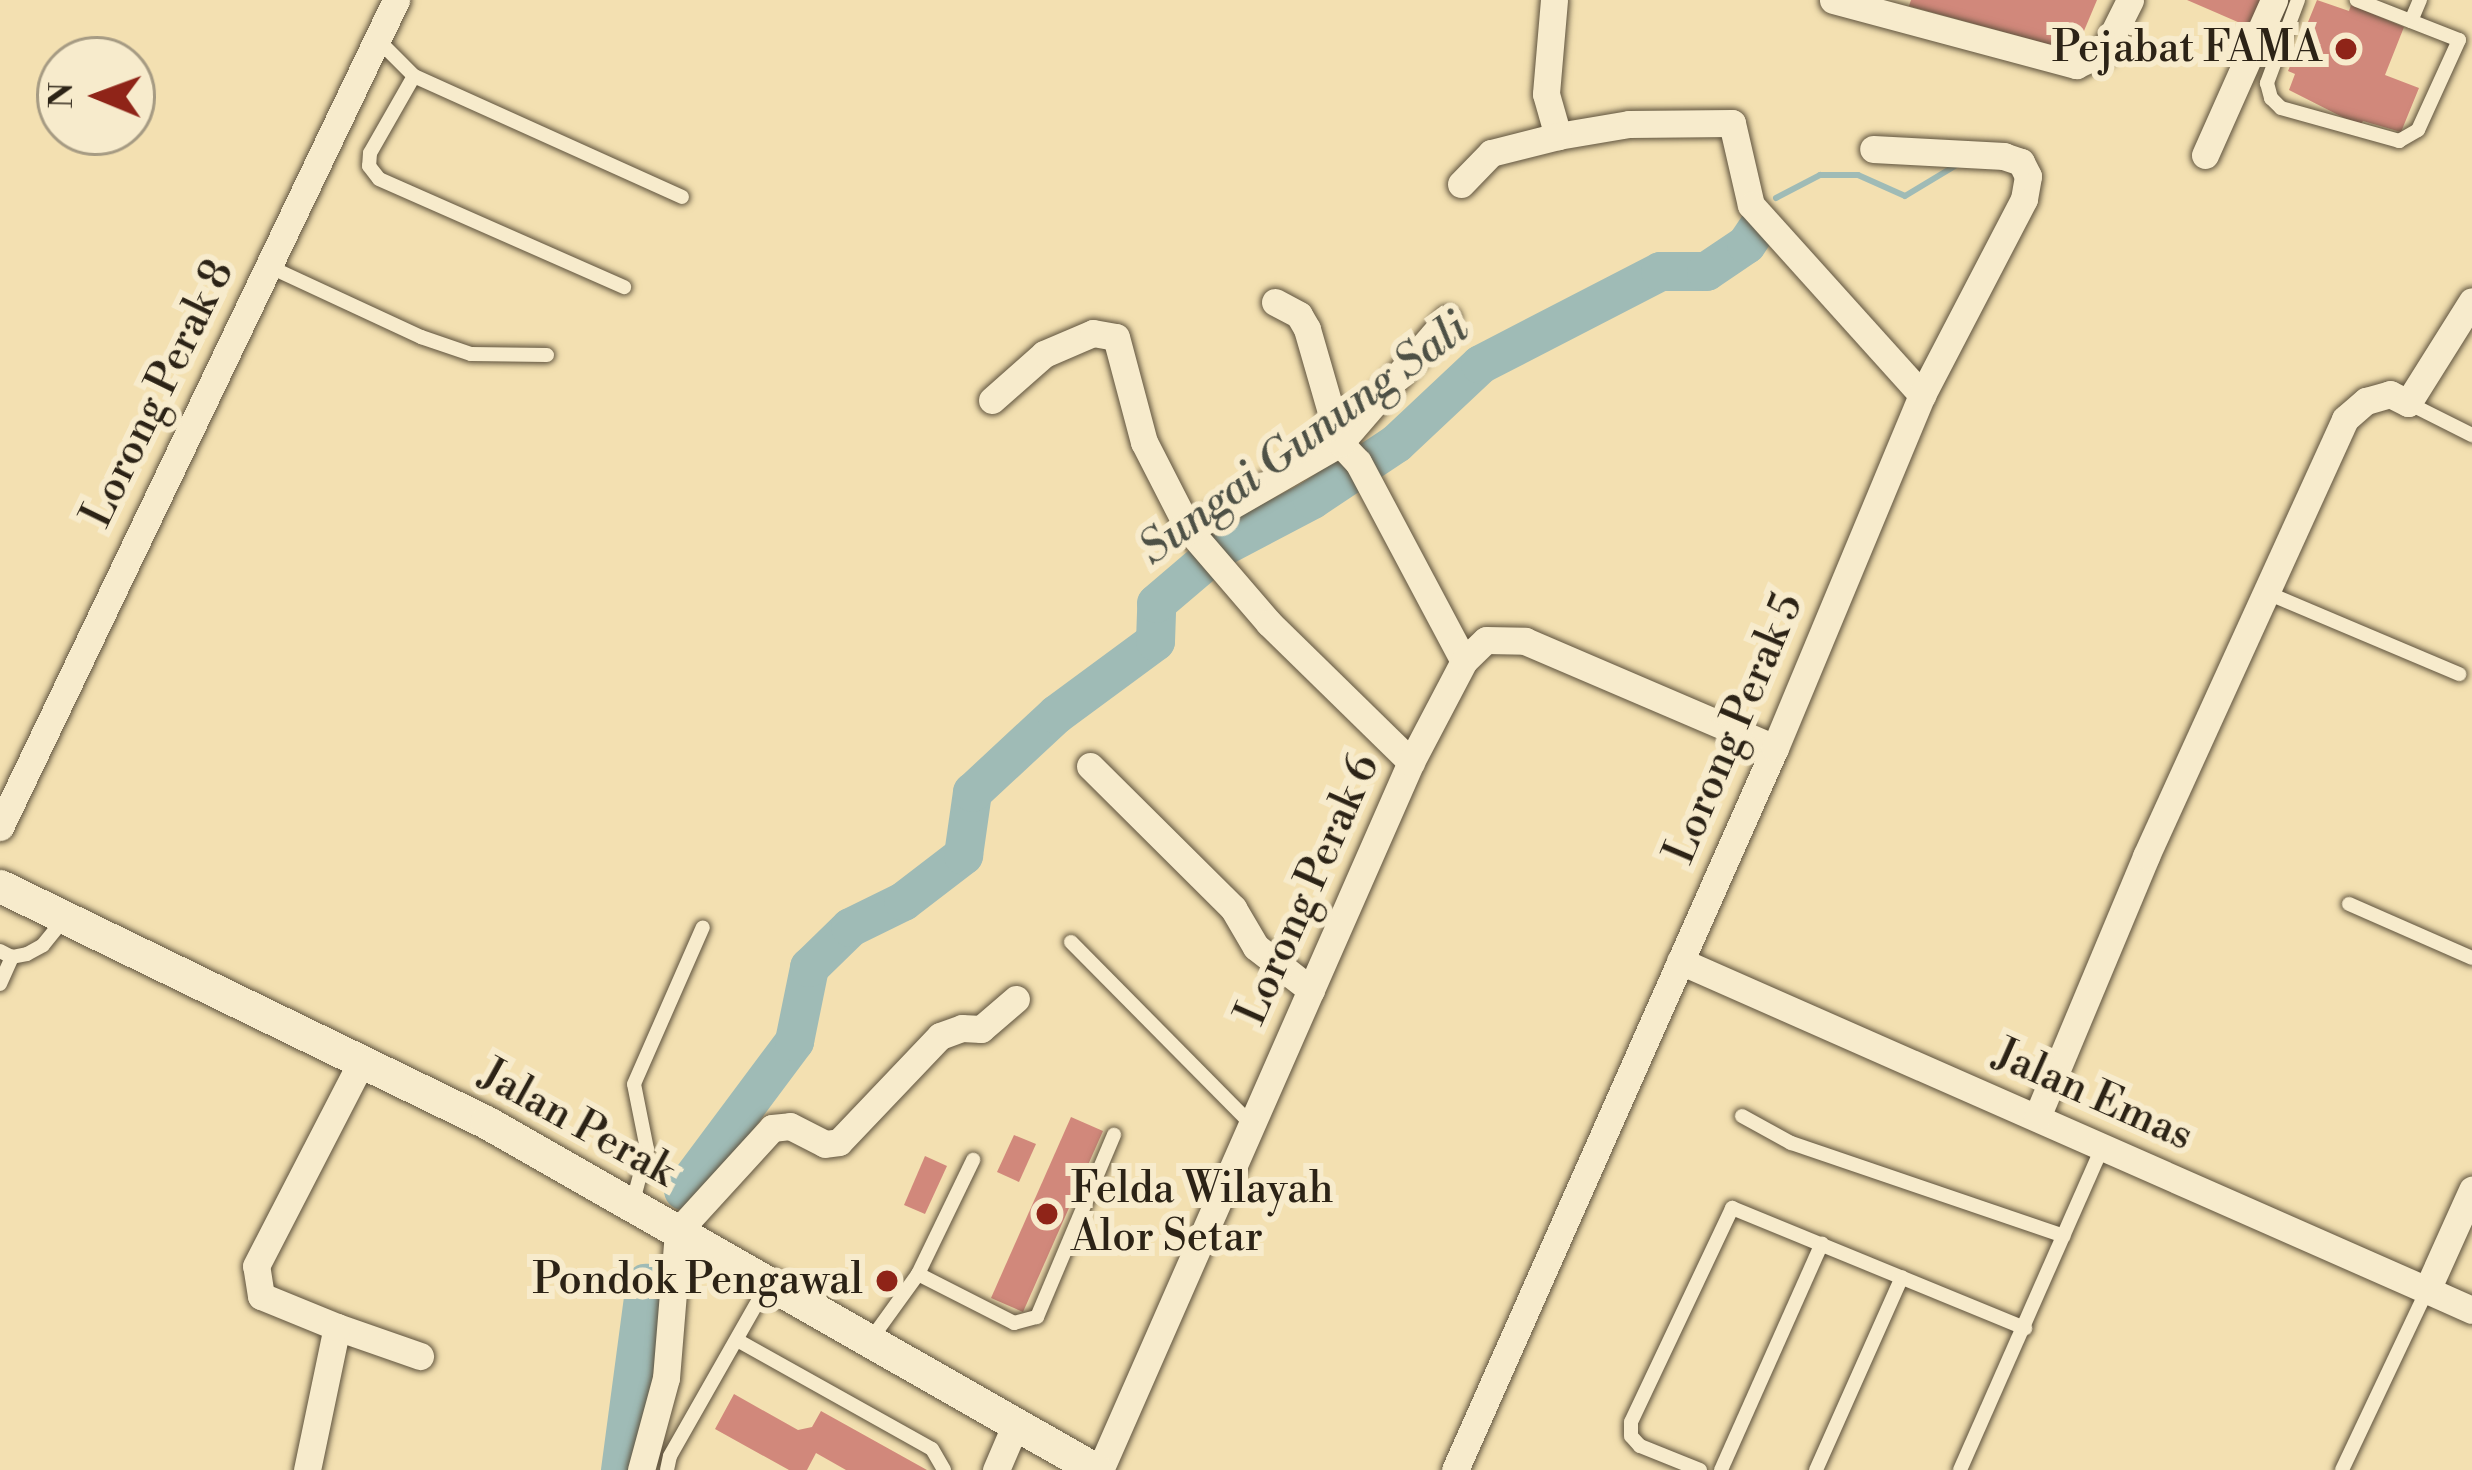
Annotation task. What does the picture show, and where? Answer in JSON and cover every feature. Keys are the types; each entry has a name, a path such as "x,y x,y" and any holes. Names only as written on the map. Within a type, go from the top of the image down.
{"street":[{"name":"Lorong Perak 8","path":"0,826 396,0"},
{"path":"1554,0 1546,94 1558,136"},
{"path":"1834,0 1903,11 2076,65 2104,52 2130,0"},
{"path":"2205,155 2274,0"},
{"path":"1461,184 1491,153 1558,136 1629,124 1732,123 1751,205 1922,394"},
{"name":"Lorong Perak 5","path":"1455,1470 1774,748 1922,394 2017,215 2028,176 2021,162 2004,156 1873,148"},
{"path":"2037,1117 2264,592 2345,419 2366,401 2390,394 2408,403 2472,301"},
{"path":"1275,302 1299,315 1307,329 1355,462 1464,661 1486,640 1507,636 1525,641 1774,748"},
{"path":"1206,550 1355,462 1447,320"},
{"path":"992,400 1044,354 1093,333 1116,338 1144,442 1206,550 1412,761"},
{"name":"Lorong Perak 6","path":"1098,1470 1412,761 1464,661"},
{"path":"1090,766 1233,908 1256,947 1311,990"},
{"name":"Jalan Perak","path":"0,886 486,1122 1014,1428 1098,1470"},
{"name":"Jalan Emas","path":"1680,961 2472,1310"},
{"path":"641,1470 666,1378 678,1231 772,1128 790,1126 825,1144 839,1142 940,1036 962,1028 981,1029 1016,999"},
{"path":"361,1064 256,1266 261,1296 420,1356"},
{"path":"2427,1289 2472,1190"},
{"path":"307,1470 337,1327"},
{"path":"996,1470 1014,1428"}],"lane":[{"path":"2298,0 2267,83 2271,98 2281,108 2388,142 2418,130 2459,40 2357,0"},
{"path":"2411,22 2420,0"},
{"path":"378,40 414,76 682,197"},
{"path":"414,76 370,153 369,166 379,178 624,287"},
{"path":"268,266 422,338 471,354 547,355"},
{"path":"2408,403 2472,435"},
{"path":"2264,592 2459,674"},
{"path":"2349,904 2472,958"},
{"path":"0,984 6,954 43,945 64,918"},
{"path":"632,1205 647,1148 634,1084 704,927"},
{"path":"1072,942 1252,1125"},
{"path":"1742,1116 1791,1143 2064,1236"},
{"path":"919,1274 1014,1324 1037,1317 1114,1135"},
{"path":"1960,1470 2103,1145"},
{"path":"869,1343 919,1274 973,1160"},
{"path":"1700,1470 1640,1446 1631,1436 1631,1422 1732,1208 2025,1328"},
{"path":"1721,1470 1822,1243"},
{"path":"1816,1470 1902,1277"},
{"path":"668,1470 670,1456 768,1284"},
{"path":"2342,1470 2427,1289"},
{"path":"737,1340 932,1448 944,1470"}],"building":[{"path":"1911,0 2097,0 2081,38 2062,48 1909,6"},
{"path":"2187,0 2266,0 2254,29"},
{"name":"Pejabat FAMA","path":"2317,0 2349,11 2351,5 2404,27 2385,75 2419,88 2401,132 2363,121 2360,126 2289,90 2295,74 2288,71"},
{"name":"Felda Wilayah Alor Setar","path":"1071,1117 1103,1131 1023,1312 991,1298"},
{"path":"1014,1135 1036,1144 1019,1182 997,1172"},
{"path":"925,1156 947,1166 925,1214 904,1205"},
{"name":"Pondok Pengawal","path":"884,1268 899,1277 890,1293 875,1285"},
{"path":"734,1394 798,1430 812,1427 821,1411 927,1470 846,1470 816,1453 807,1470 789,1470 715,1429"}],"waterway":[{"path":"1776,198 1820,175 1858,175 1905,196 1958,164"},
{"name":"Sungai Gunung Sali","path":"683,1190 794,1041 809,967 850,927 903,901 963,855 972,792 1056,714 1155,641 1156,603 1223,546 1312,499 1396,443 1480,364 1660,271 1706,271 1746,244 1758,226"},
{"name":"Sungai Gunung Sali","path":"620,1470 645,1283"}],"place":[{"name":"Pejabat FAMA","path":"2346,49"},
{"name":"Felda Wilayah Alor Setar","path":"1047,1214"},
{"name":"Pondok Pengawal","path":"887,1281"}]}
